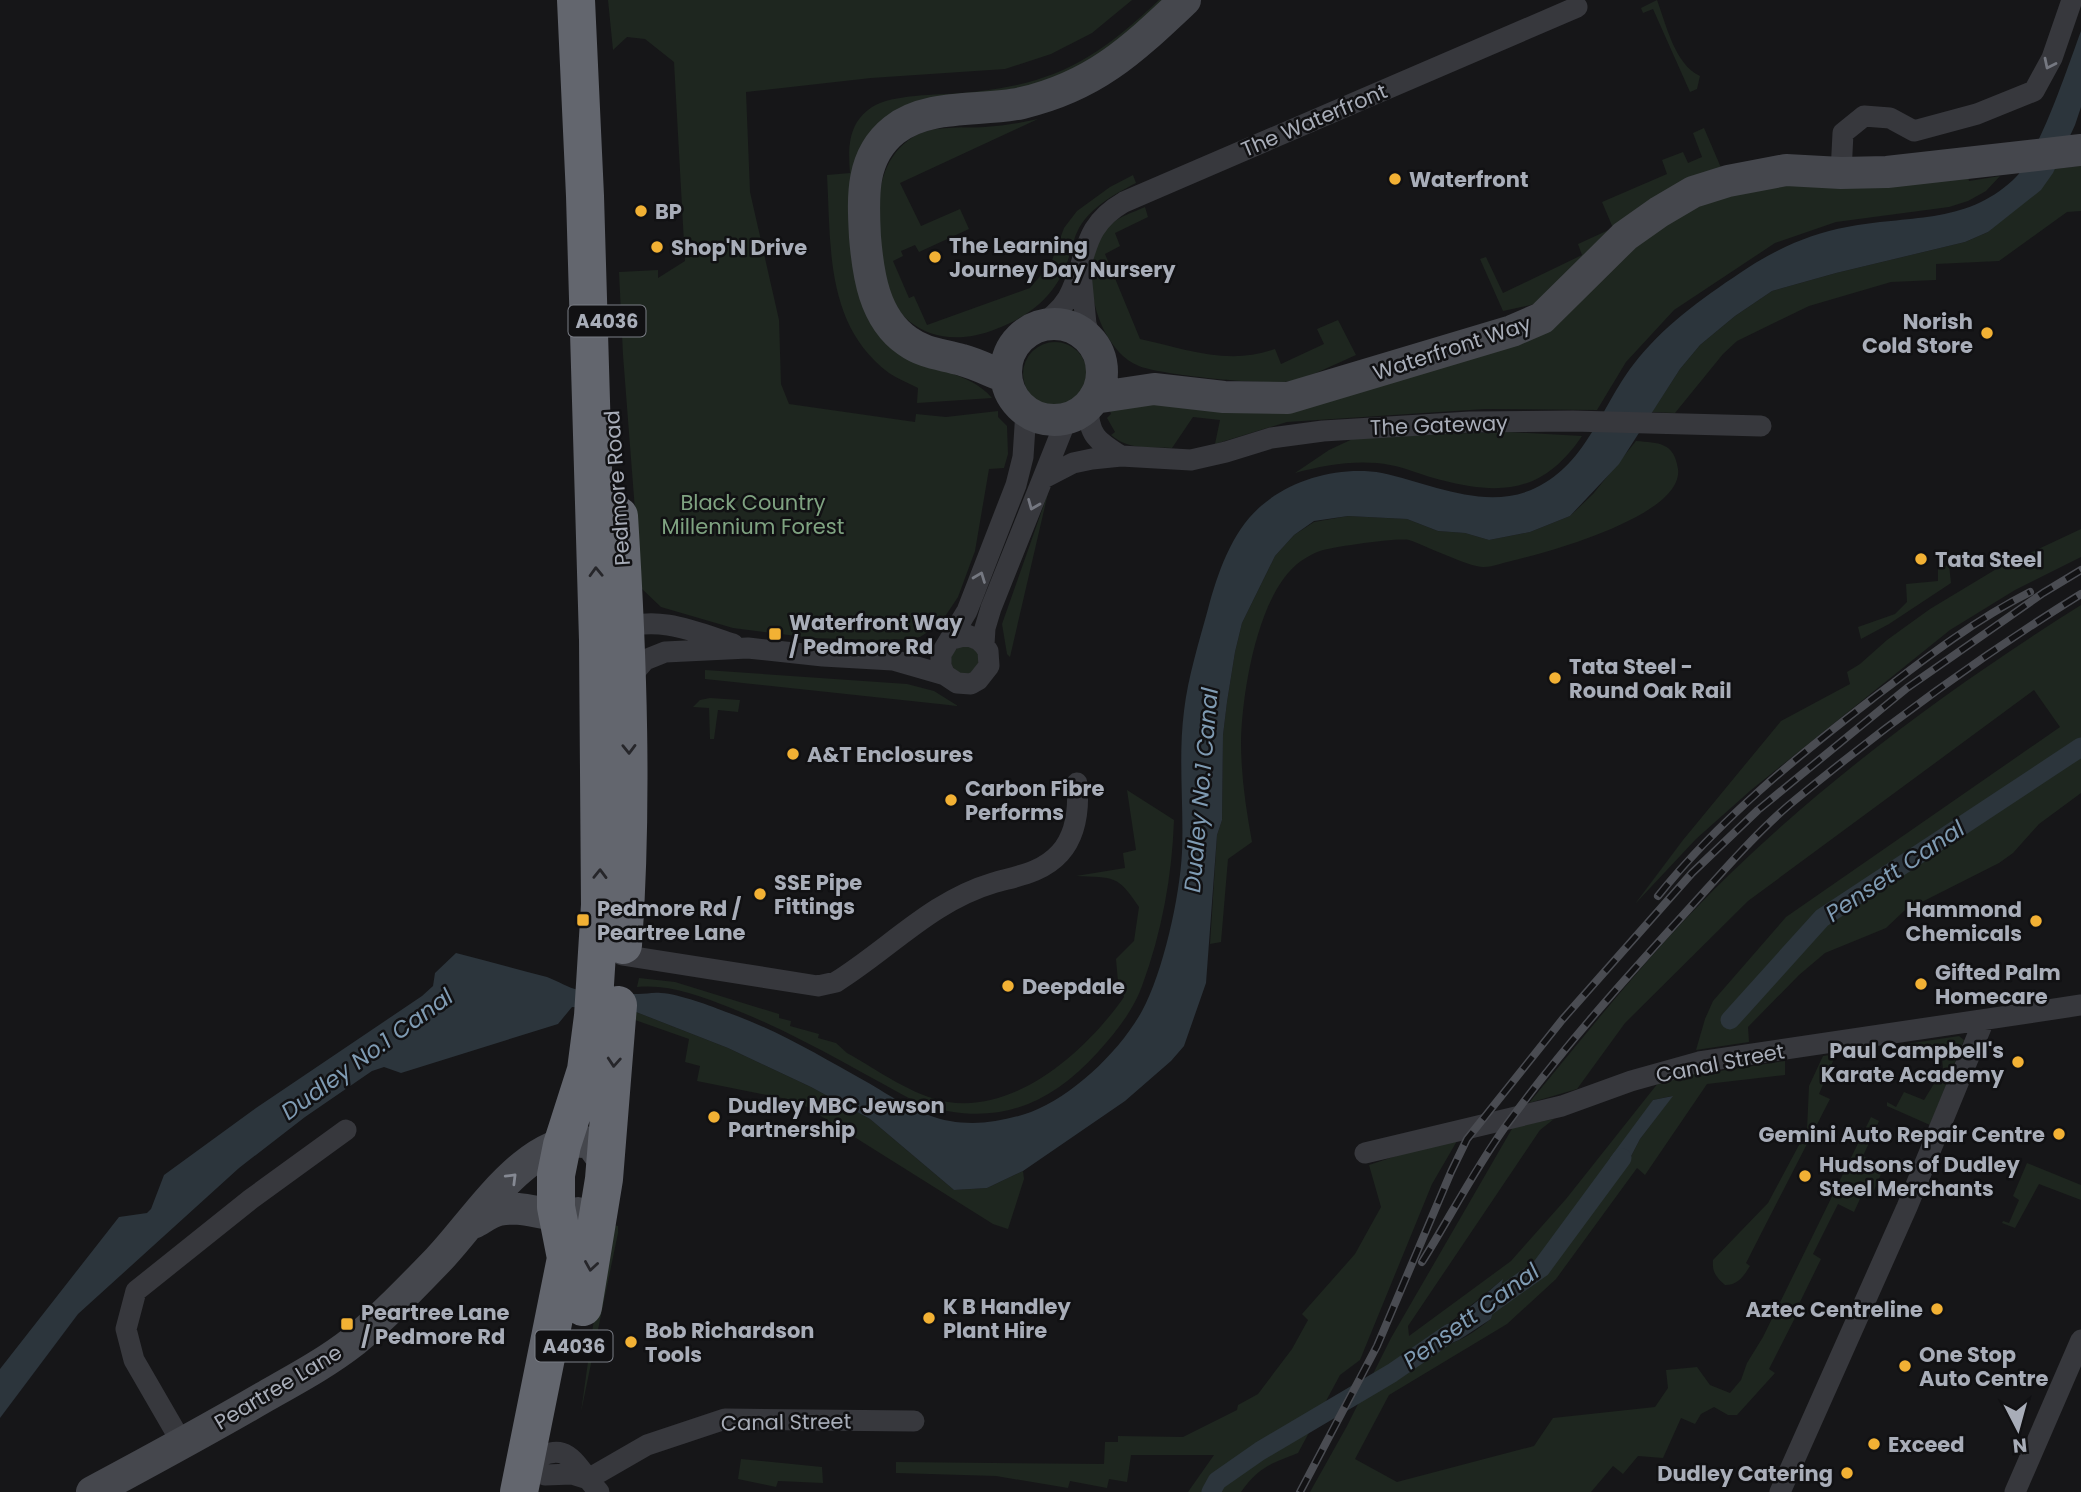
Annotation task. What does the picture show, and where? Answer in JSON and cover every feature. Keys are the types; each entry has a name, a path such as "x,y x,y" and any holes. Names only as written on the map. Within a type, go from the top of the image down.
{"highway":[{"name":"Pedmore Road","path":"576,0 585,210 621,635"},
{"name":"Pedmore Road","path":"595,0 621,635 601,849 613,968"},
{"name":"A4036","path":"536,1475 566,1258 555,1191 562,1145 605,1017 613,968"},
{"name":"A4036","path":"536,1475 588,1285 604,1181 611,1106 605,1017"}],"street":[{"path":"1006,377 960,359 930,353 908,342 894,329 874,292 868,271 863,194 866,176 881,144 894,130 911,119 1023,102 1055,93 1087,79 1121,58 1185,0"},
{"path":"1841,173 1843,133 1864,116 1889,118 1914,131 1977,114 2034,91 2052,58 2072,0"},
{"name":"The Waterfront","path":"1029,333 1058,311 1068,297 1097,223 1108,211 1577,7"},
{"name":"Waterfront Way","path":"960,359 1029,333 1059,325 1072,328 1120,373 1154,388 1224,397 1288,398 1513,331 1542,318 1625,236 1693,192 1728,181 1786,170 1887,172 2081,150"},
{"name":"The Waterfront","path":"1080,264 1086,324 1096,349"},
{"path":"945,675 940,659 967,611 1016,485 1023,457 1026,411 1012,396 1006,377 1009,356 1029,333"},
{"path":"621,635 824,656 893,660 945,675 953,682 962,684 978,680 989,666 984,645 985,628 991,608 1044,478 1101,376 1096,349"},
{"name":"Waterfront Way","path":"1026,411 1045,419 1154,388"},
{"path":"1083,407 1093,435 1121,456"},
{"name":"The Gateway","path":"1044,478 1073,463 1121,456 1191,460 1271,438 1323,431 1470,422 1573,421 1761,426"},
{"path":"621,635 665,652"},
{"path":"621,635 645,660 665,652 748,648"},
{"path":"893,660 947,644 967,635 984,645"},
{"path":"613,968 818,986 836,982 946,903 969,891 1044,868 1061,853 1070,837 1078,800 1077,783"},
{"name":"Canal Street","path":"1365,1153 1562,1106 1699,1062 2081,1005"},
{"path":"1780,1492 1908,1207 1984,1020"},
{"path":"182,1443 134,1360 127,1329 136,1291 251,1199 346,1130"},
{"path":"559,1216 582,1212 604,1181 591,1143 577,1140 562,1145"},
{"name":"Peartree Lane","path":"92,1492 318,1366 353,1342 398,1301 472,1223 482,1207 530,1159 562,1145"},
{"name":"Peartree Lane","path":"472,1223 497,1210 514,1209 559,1216"},
{"path":"2015,1492 2081,1340"},
{"name":"Canal Street","path":"536,1475 572,1458 594,1486 647,1445 725,1419 914,1421"}],"green space":[{"name":"Black Country Millennium Forest","path":"608,0 1132,0 1092,33 1051,54 1005,69 871,78 746,92 750,192 779,320 781,384 789,404 915,422 916,414 946,417 998,411 998,417 1007,426 1008,454 1004,468 989,469 975,551 958,597 940,624 920,637 874,640 813,638 733,628 661,607 641,588 619,272 658,270 658,278 685,261 674,62 645,39 627,37 613,50"},
{"path":"1159,0 1168,0 1083,72 888,124 857,275 948,372 972,382 992,398 917,403 918,388 889,373 868,354 853,332 835,283 827,175 850,173 851,136 858,120 872,107 891,100 1022,84 1070,67 1113,40"},
{"path":"1657,0 1678,53 1691,71 1700,76 1697,89 1690,92 1653,9 1643,13 1641,8"},
{"path":"1038,119 900,183 921,226 960,209 969,229 919,252 915,245 901,251 903,256 893,261 909,298 914,296 927,325 1030,288 1051,263 1064,228 1077,211 1110,187 1133,175 1136,183 1104,202 1084,220 1062,275 1048,295 1030,311 1008,324 977,335 941,336 925,331 910,322 898,310 889,294 883,274 879,198 892,158 913,137 930,130 998,126"},
{"path":"1704,128 1722,170 1535,304 1503,311 1480,259 1486,257 1503,293 1582,255 1578,244 1613,228 1602,202 1667,174 1662,160 1683,152 1688,163 1702,157 1693,133"},
{"path":"2081,166 2081,211 2067,212 1999,261 1936,264 1936,280 1891,282 1809,306 1737,341 1723,354 1675,413 1652,412 1680,369 1700,345 1735,316 1772,291 1965,242 1988,232 2054,169"},
{"path":"1968,176 1969,181 2000,176 1986,191 1949,207 1836,222 1775,243 1674,310 1626,362 1597,410 1485,409 1287,422 1215,444 1220,420 1193,417 1172,448 1132,445 1111,435 1115,432 1107,418 1111,414 1109,409 1124,403 1313,404 1603,274 1671,219 1719,198 1786,185 1864,188"},
{"path":"1145,207 1148,217 1115,233 1120,246 1105,254 1140,339 1224,356 1258,354 1275,349 1281,364 1324,344 1317,329 1338,320 1356,355 1308,376 1280,382 1239,381 1169,373 1139,366 1123,356 1110,341 1100,322 1091,279 1093,258 1099,239 1111,224"},
{"path":"1055,342 1078,351 1087,374 1078,397 1055,406 1032,397 1023,374 1032,351"},
{"path":"1508,432 1582,436 1553,469 1537,479 1503,488 1463,485 1378,463 1342,464 1295,473 1329,450 1359,436"},
{"path":"1636,441 1658,444 1669,449 1678,469 1674,486 1660,502 1612,529 1532,556 1484,567 1403,539 1337,547 1310,555 1286,575 1263,618 1245,697 1241,755 1252,842 1228,859 1221,942 1210,944 1217,835 1222,820 1223,735 1235,652 1242,623 1275,556 1294,535 1314,522 1348,516 1407,519 1438,531 1465,533 1489,540 1530,532 1570,516 1593,494"},
{"path":"1048,493 1010,657 1007,654 1002,624"},
{"path":"2081,529 2081,557 2015,590 1950,630 1751,790 1696,839 1635,904 1683,840 1781,721 1850,684 1847,672 1930,609 1998,568"},
{"path":"1949,565 1951,583 1861,639 1858,627 1895,614 1907,602 1906,584 1938,581 1938,567"},
{"path":"2081,605 2081,793 2039,824 2013,853 1999,863 1904,911 1886,928 1825,953 1799,975 1748,1027 1749,1042 1696,1050 1713,1001 1786,917 2060,727 2034,690 1748,901 1625,1023 1577,1089 1529,1103 1678,927 1772,834 1856,763 1944,697"},
{"path":"965,646 975,650 979,660 975,670 965,674 955,670 951,660 955,650"},
{"path":"705,670 907,684 934,691 958,706 705,679"},
{"path":"700,700 740,700 738,712 718,710 714,739 710,739 709,708 693,707"},
{"path":"1127,790 1174,820 1165,904 1155,945 1129,1013 1079,1071 1040,1099 997,1112 973,1114 922,1105 756,1018 685,992 661,987 637,987 639,978 675,982 779,1014 779,1018 791,1021 790,1026 819,1034 818,1038 836,1043 847,1053 896,1082 935,1099 974,1103 999,1098 1024,1088 1048,1074 1091,1037 1124,997 1118,981 1116,959 1134,941 1139,907 1114,880 1076,876 1125,868 1123,853 1136,850"},
{"path":"636,1012 728,1048 811,1087 870,1119 954,1190 987,1188 1023,1171 1024,1179 1008,1229 993,1224 797,1101 697,1081 700,1066 685,1062 689,1039 635,1020"},
{"path":"1959,1036 1964,1040 1930,1125 1887,1106 1887,1102 1896,1107 1904,1092 1924,1100 1943,1069 1941,1047 1899,1045"},
{"path":"1836,1054 1819,1094 1830,1099 1746,1263 1750,1266 1737,1282 1725,1285 1715,1274 1713,1260 1768,1203 1807,1130 1809,1086 1823,1056"},
{"path":"1785,1061 1785,1075 1707,1084 1645,1175 1637,1168 1556,1279 1507,1324 1389,1395 1355,1459 1397,1482 1534,1446 1553,1418 1655,1407 1668,1388 1666,1370 1697,1367 1710,1385 1730,1393 1741,1380 1747,1363 1763,1337 1871,1117 1879,1121 1863,1156 1884,1167 1873,1193 1864,1190 1854,1212 1838,1204 1813,1254 1821,1259 1769,1369 1775,1373 1737,1415 1728,1415 1714,1407 1701,1414 1695,1424 1681,1418 1663,1458 1638,1456 1623,1474 1613,1466 1591,1492 1310,1492 1391,1338 1513,1127 1554,1119 1540,1130 1408,1326 1409,1336 1511,1261 1566,1199 1662,1078 1699,1068 1706,1073","holes":["1672,1096 1640,1139 1626,1166 1606,1190 1653,1100","1502,1280 1491,1319 1450,1344 1421,1346"]},
{"path":"1457,1141 1432,1184 1360,1360 1340,1375 1298,1453 1266,1467 1241,1492 1188,1492 1214,1455 1131,1455 1127,1482 1109,1479 1107,1488 1070,1481 1068,1488 996,1476 896,1473 896,1462 1104,1464 1105,1442 1118,1442 1118,1436 1183,1437 1237,1410 1238,1405 1258,1394 1292,1349 1308,1320 1302,1314 1355,1254 1381,1207 1369,1165 1411,1151"},
{"path":"2027,1163 2081,1185 2081,1200 2039,1184 2015,1228 2002,1223 2009,1223 2019,1200 2013,1196"},
{"path":"614,1225 618,1226 618,1233 581,1412 609,1235"},
{"path":"741,1459 822,1467 823,1483 778,1481 776,1487 738,1479"}],"water":[{"name":"Dudley No.1 Canal","path":"2081,31 2081,107 2053,173 2041,190 1988,232 1965,242 1772,291 1735,316 1700,345 1680,369 1619,464 1570,516 1530,532 1489,540 1465,533 1438,531 1407,519 1348,516 1314,521 1294,535 1275,556 1242,623 1235,652 1223,735 1222,820 1217,835 1206,983 1184,1046 1171,1061 1125,1101 1023,1171 987,1188 954,1190 870,1119 811,1087 728,1048 636,1012 572,1007 558,1024 401,1073 384,1067 372,1071 305,1117 239,1168 78,1314 0,1418 0,1369 119,1217 147,1213 164,1175 256,1108 422,996 433,986 435,973 456,953 547,977 579,990 616,994 661,993 704,1004 781,1035 906,1105 950,1121 981,1123 1001,1120 1031,1112 1063,1095 1094,1070 1133,1026 1157,976 1174,912 1181,870 1181,746 1188,685 1216,581 1234,540 1251,516 1274,496 1303,481 1351,471 1382,473 1456,493 1494,497 1531,490 1550,480 1579,452 1621,382 1656,338 1697,304 1752,265 1791,244 1818,234 1869,223 1934,216 1975,205 2013,180 2023,169 2042,132"},
{"path":"1673,1096 1640,1139 1626,1166 1606,1191 1610,1158 1653,1100"},
{"name":"Pensett Canal","path":"1503,1279 1491,1319 1459,1340 1437,1349 1420,1346 1448,1326"}],"waterway":[{"name":"Pensett Canal","path":"1730,1020 1822,918 2081,747"},
{"name":"Pensett Canal","path":"1475,1315 1541,1268 1622,1158"},
{"name":"Pensett Canal","path":"1211,1492 1217,1481 1260,1451 1392,1373 1450,1333"}],"railway":[{"path":"1300,1492 1377,1346 1467,1139 1562,1020 1692,873 1758,810 1907,688 2043,593 2081,570"},
{"path":"1658,896 1706,841 1759,791 1815,744 1949,642 1988,615 2030,592"},
{"path":"1422,1262 1494,1143 1548,1071 1639,964 1762,830 1789,805 1895,721 1968,668 2081,594"}],"place":[{"name":"Waterfront","path":"1395,179"},
{"name":"BP","path":"641,211"},
{"name":"Shop'N Drive","path":"657,247"},
{"name":"The Learning Journey Day Nursery","path":"935,257"},
{"name":"Norish Cold Store","path":"1987,333"},
{"name":"Tata Steel","path":"1921,559"},
{"name":"Waterfront Way / Pedmore Rd","path":"775,634"},
{"name":"Tata Steel - Round Oak Rail","path":"1555,678"},
{"name":"A&T Enclosures","path":"793,754"},
{"name":"Carbon Fibre Performs","path":"951,800"},
{"name":"SSE Pipe Fittings","path":"760,894"},
{"name":"Pedmore Rd / Peartree Lane","path":"583,920"},
{"name":"Hammond Chemicals","path":"2036,921"},
{"name":"Gifted Palm Homecare","path":"1921,984"},
{"name":"Deepdale","path":"1008,986"},
{"name":"Paul Campbell's Karate Academy","path":"2018,1062"},
{"name":"Dudley MBC Jewson Partnership","path":"714,1117"},
{"name":"Gemini Auto Repair Centre","path":"2059,1134"},
{"name":"Hudsons of Dudley Steel Merchants","path":"1805,1176"},
{"name":"Aztec Centreline","path":"1937,1309"},
{"name":"K B Handley Plant Hire","path":"929,1318"},
{"name":"Peartree Lane / Pedmore Rd","path":"347,1324"},
{"name":"Bob Richardson Tools","path":"631,1342"},
{"name":"One Stop Auto Centre","path":"1905,1366"},
{"name":"Exceed","path":"1874,1444"},
{"name":"Dudley Catering","path":"1847,1473"}]}
